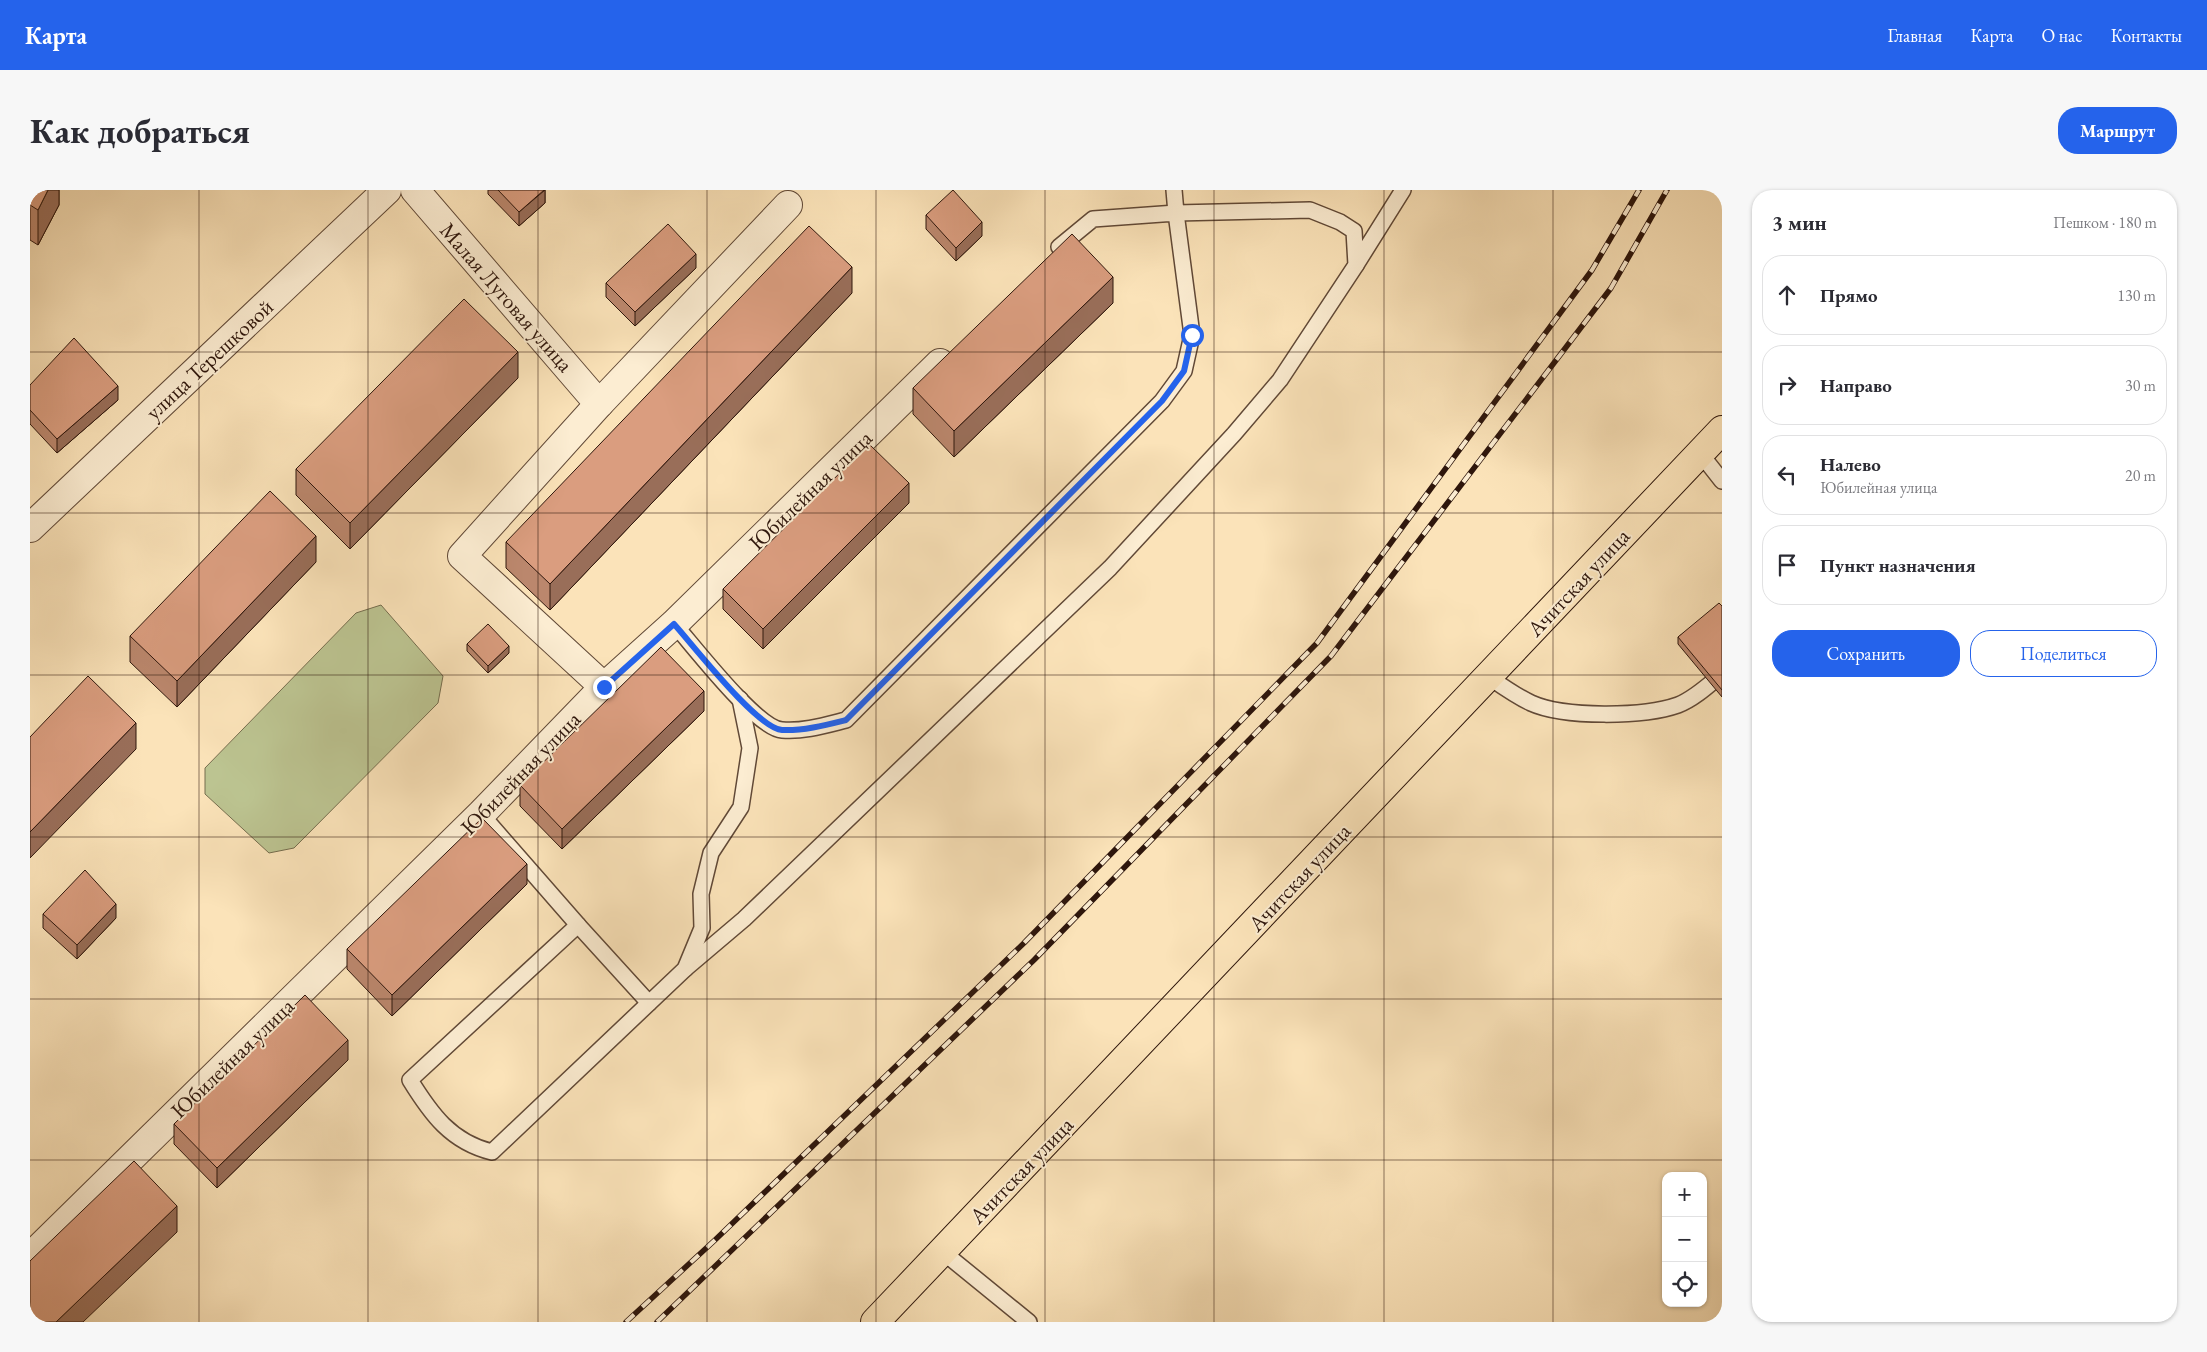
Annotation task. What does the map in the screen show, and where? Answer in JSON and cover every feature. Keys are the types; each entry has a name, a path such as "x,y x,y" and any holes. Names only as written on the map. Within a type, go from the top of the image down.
{"main road":[{"name":"Ачитская улица","path":"875,1322 1722,430"}],"street":[{"name":"улица Терешковой","path":"30,528 387,190"},
{"name":"Малая Луговая улица","path":"416,190 599,404"},
{"path":"604,687 462,556 599,404 788,205"},
{"name":"Юбилейная улица","path":"30,1257 481,814 604,687 674,624 957,347"}],"lane":[{"path":"674,624 740,699 758,716 780,730 816,727 846,720 1162,401 1184,371 1192,335 1174,190"},
{"path":"578,925 410,1080 430,1111 452,1135 475,1148 492,1152 685,970 744,919 1110,568 1234,434 1280,380 1403,190"},
{"path":"1048,257 1093,219 1176,213 1310,210 1340,222 1354,231 1356,265"},
{"path":"1700,453 1722,482"},
{"path":"1489,677 1532,704 1580,713 1610,713 1641,712 1679,704 1722,674"},
{"path":"685,970 702,928 700,894 711,853 741,807 750,748 740,699"},
{"path":"481,814 649,1004"},
{"path":"943,1252 1027,1321"}],"green space":[{"path":"381,605 443,676 438,703 294,848 269,853 205,794 205,768 356,613"}],"building":[{"path":"30,190 48,190 38,210 30,205"},
{"path":"498,190 544,190 519,212"},
{"path":"953,190 982,222 956,248 926,215"},
{"path":"668,224 696,254 635,312 606,283"},
{"path":"809,226 852,267 550,584 506,542"},
{"path":"1072,234 1113,277 954,431 913,388"},
{"path":"464,299 518,352 350,523 296,469"},
{"path":"74,338 118,386 57,439 30,410 30,385"},
{"path":"869,444 909,483 763,629 723,589"},
{"path":"270,491 316,536 177,681 130,636"},
{"path":"1719,603 1722,606 1722,690 1678,637"},
{"path":"488,624 509,646 488,666 467,644"},
{"path":"661,647 704,691 562,829 520,785"},
{"path":"88,676 136,723 30,832 30,737"},
{"path":"482,818 527,864 392,995 347,949"},
{"path":"85,870 116,904 77,945 43,914"},
{"path":"305,995 348,1040 217,1168 174,1124"},
{"path":"134,1161 177,1206 56,1322 30,1322 30,1261"}],"railway":[{"path":"626,1322 715,1240 1024,943 1317,643 1592,270 1639,190"},
{"path":"657,1322 1034,960 1331,656 1611,288 1667,190"}],"route":[{"path":"604,687 674,624 740,699 758,716 780,730 816,727 846,720 1162,401 1184,371 1192,335"}]}
